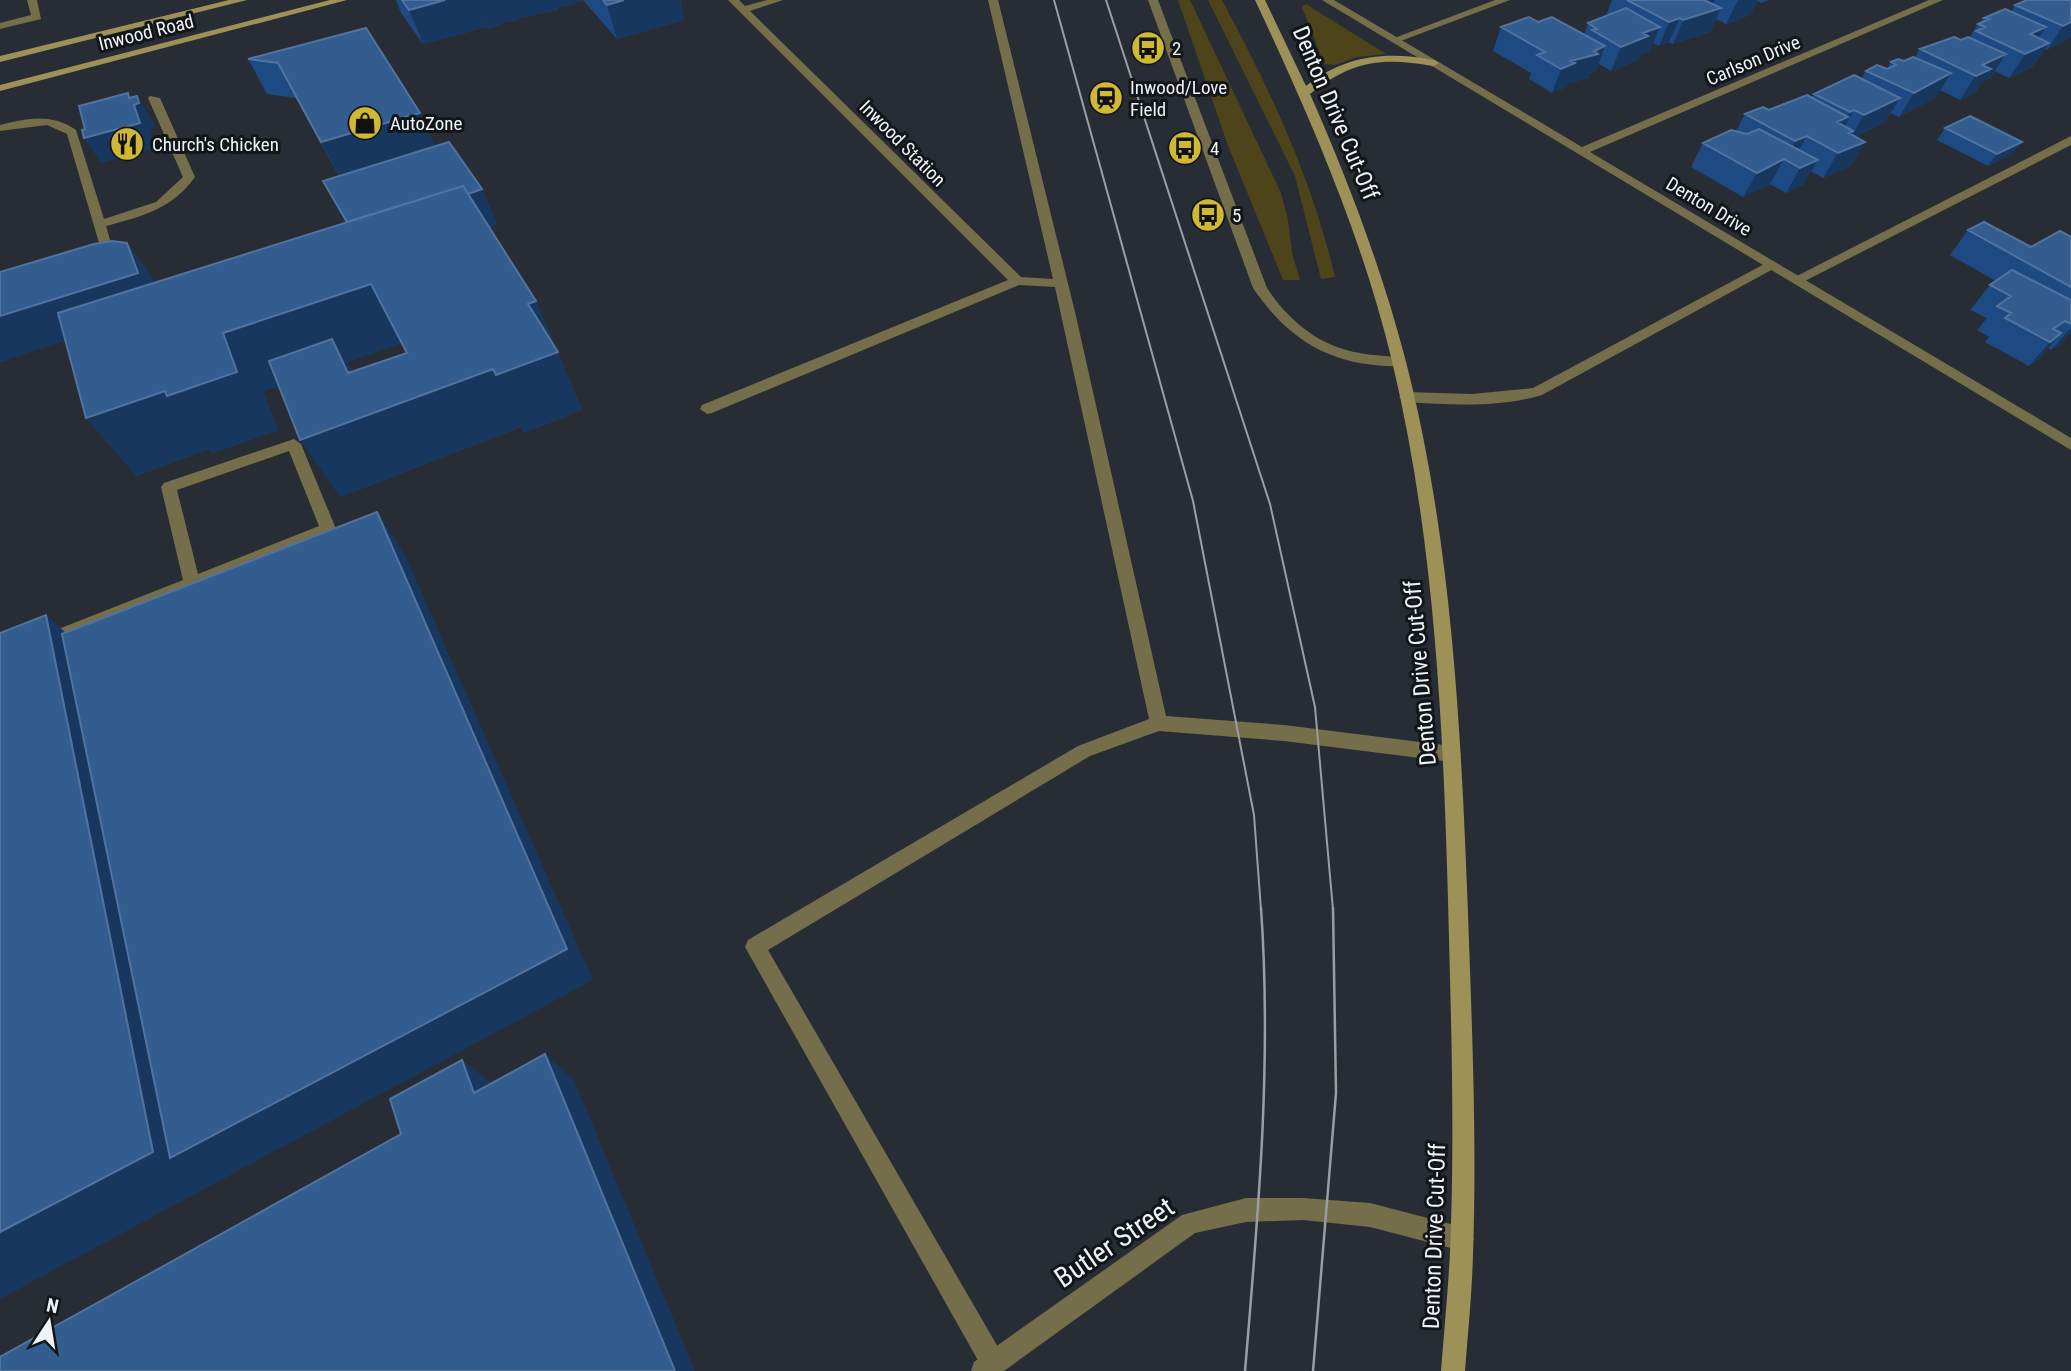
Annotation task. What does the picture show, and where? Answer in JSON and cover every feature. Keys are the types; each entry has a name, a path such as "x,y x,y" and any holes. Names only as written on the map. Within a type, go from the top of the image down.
{"main road":[{"name":"Inwood Road","path":"0,59 242,0"},
{"name":"Inwood Road","path":"0,88 314,3 342,0"},
{"name":"Denton Drive Cut-Off","path":"1260,0 1304,93 1349,201 1376,280 1399,362 1434,560 1452,754 1460,966 1462,1239 1453,1371"},
{"path":"1304,93 1327,73 1362,59 1398,58 1434,63"}],"street":[{"path":"0,26 37,17 32,0"},
{"name":"Inwood Station","path":"733,0 1017,281"},
{"path":"743,10 778,0"},
{"path":"993,0 1061,283 1159,723"},
{"path":"1153,0 1260,288 1275,313 1300,335 1334,352 1370,361 1399,362"},
{"name":"Denton Drive","path":"1328,0 2071,445"},
{"path":"1394,40 1505,0"},
{"name":"Carlson Drive","path":"1581,152 1938,0"},
{"path":"99,224 161,206 178,192 189,177 154,98"},
{"path":"0,128 40,121 65,126 72,132 107,250"},
{"path":"1796,280 2071,140"},
{"path":"1406,397 1469,401 1506,399 1537,392 1770,265"},
{"path":"706,409 1017,281 1061,283"},
{"path":"0,659 192,583 314,542 328,529 294,444 169,486 192,583"},
{"path":"988,1367 755,947 1084,751 1159,723 1284,733 1452,754"},
{"name":"Butler Street","path":"988,1367 1190,1223 1247,1210 1303,1209 1370,1216 1462,1239"}],"shaded area":[{"path":"1178,0 1190,0 1281,193 1300,280 1283,280 1227,143"},
{"path":"1208,0 1222,0 1273,101 1302,169 1335,277 1321,279 1295,176"},
{"path":"1306,4 1386,54 1357,57 1335,65 1324,64 1302,7"}],"building":[{"path":"402,0 445,0 409,10"},
{"path":"603,0 624,0 607,5"},
{"path":"1627,0 1704,0 1721,8 1669,22"},
{"path":"2027,0 2071,0 2071,22 2063,26 2015,5"},
{"path":"1626,8 1660,27 1643,33 1648,36 1621,47 1592,30 1597,29 1588,23"},
{"path":"2005,9 2046,27 2030,34 2049,43 2025,54 1976,31 1985,27 1978,24 1989,19 1984,18"},
{"path":"1529,17 1538,22 1552,17 1605,46 1594,51 1598,54 1571,61 1575,63 1561,69 1537,55 1545,52 1501,27"},
{"path":"366,28 420,113 321,142 278,63 248,59"},
{"path":"1954,37 1961,40 1968,37 2006,54 1982,65 1991,69 1976,76 1920,49"},
{"path":"1913,57 1951,73 1914,93 1866,71 1877,65 1887,69 1896,65 1891,62"},
{"path":"1854,75 1900,98 1864,115 1854,110 1850,112 1814,94"},
{"path":"128,93 129,98 137,96 139,103 134,105 140,123 84,138 82,130 85,129 79,106"},
{"path":"1807,95 1848,117 1837,122 1865,142 1838,153 1807,136 1795,141 1745,114 1763,107 1769,110"},
{"path":"1970,116 2022,142 1997,154 1945,128"},
{"path":"1759,129 1818,160 1800,168 1784,159 1757,173 1703,143 1731,130 1747,134"},
{"path":"449,142 482,189 468,194 463,186 347,222 323,181"},
{"path":"463,186 536,301 528,304 558,352 496,375 493,369 300,440 269,361 332,339 348,373 407,353 371,284 223,333 237,372 167,396 165,391 86,418 58,313"},
{"path":"1984,222 2031,247 2060,231 2071,237 2071,287 1968,230"},
{"path":"112,241 127,243 138,273 0,316 0,272"},
{"path":"2012,270 2071,300 2071,324 2065,321 2053,329 2061,333 2050,342 2005,318 2011,313 1997,306 2011,296 1990,285"},
{"path":"377,512 567,949 170,1158 62,634"},
{"path":"46,615 153,1152 0,1232 0,633"},
{"path":"545,1054 675,1371 0,1371 0,1357 401,1134 390,1099 462,1060 474,1093"}],"tram line":[{"path":"1054,0 1193,501 1254,815 1261,910"},
{"path":"1106,0 1270,504 1315,707 1333,910"},
{"path":"1245,1371 1262,1140 1265,1024 1261,908"},
{"path":"1313,1371 1336,1093 1333,908"}],"place":[{"name":"2","path":"1148,48"},
{"name":"Inwood/Love Field","path":"1106,98"},
{"name":"AutoZone","path":"365,123"},
{"name":"Church's Chicken","path":"127,144"},
{"name":"4","path":"1185,148"},
{"name":"5","path":"1208,215"}]}
